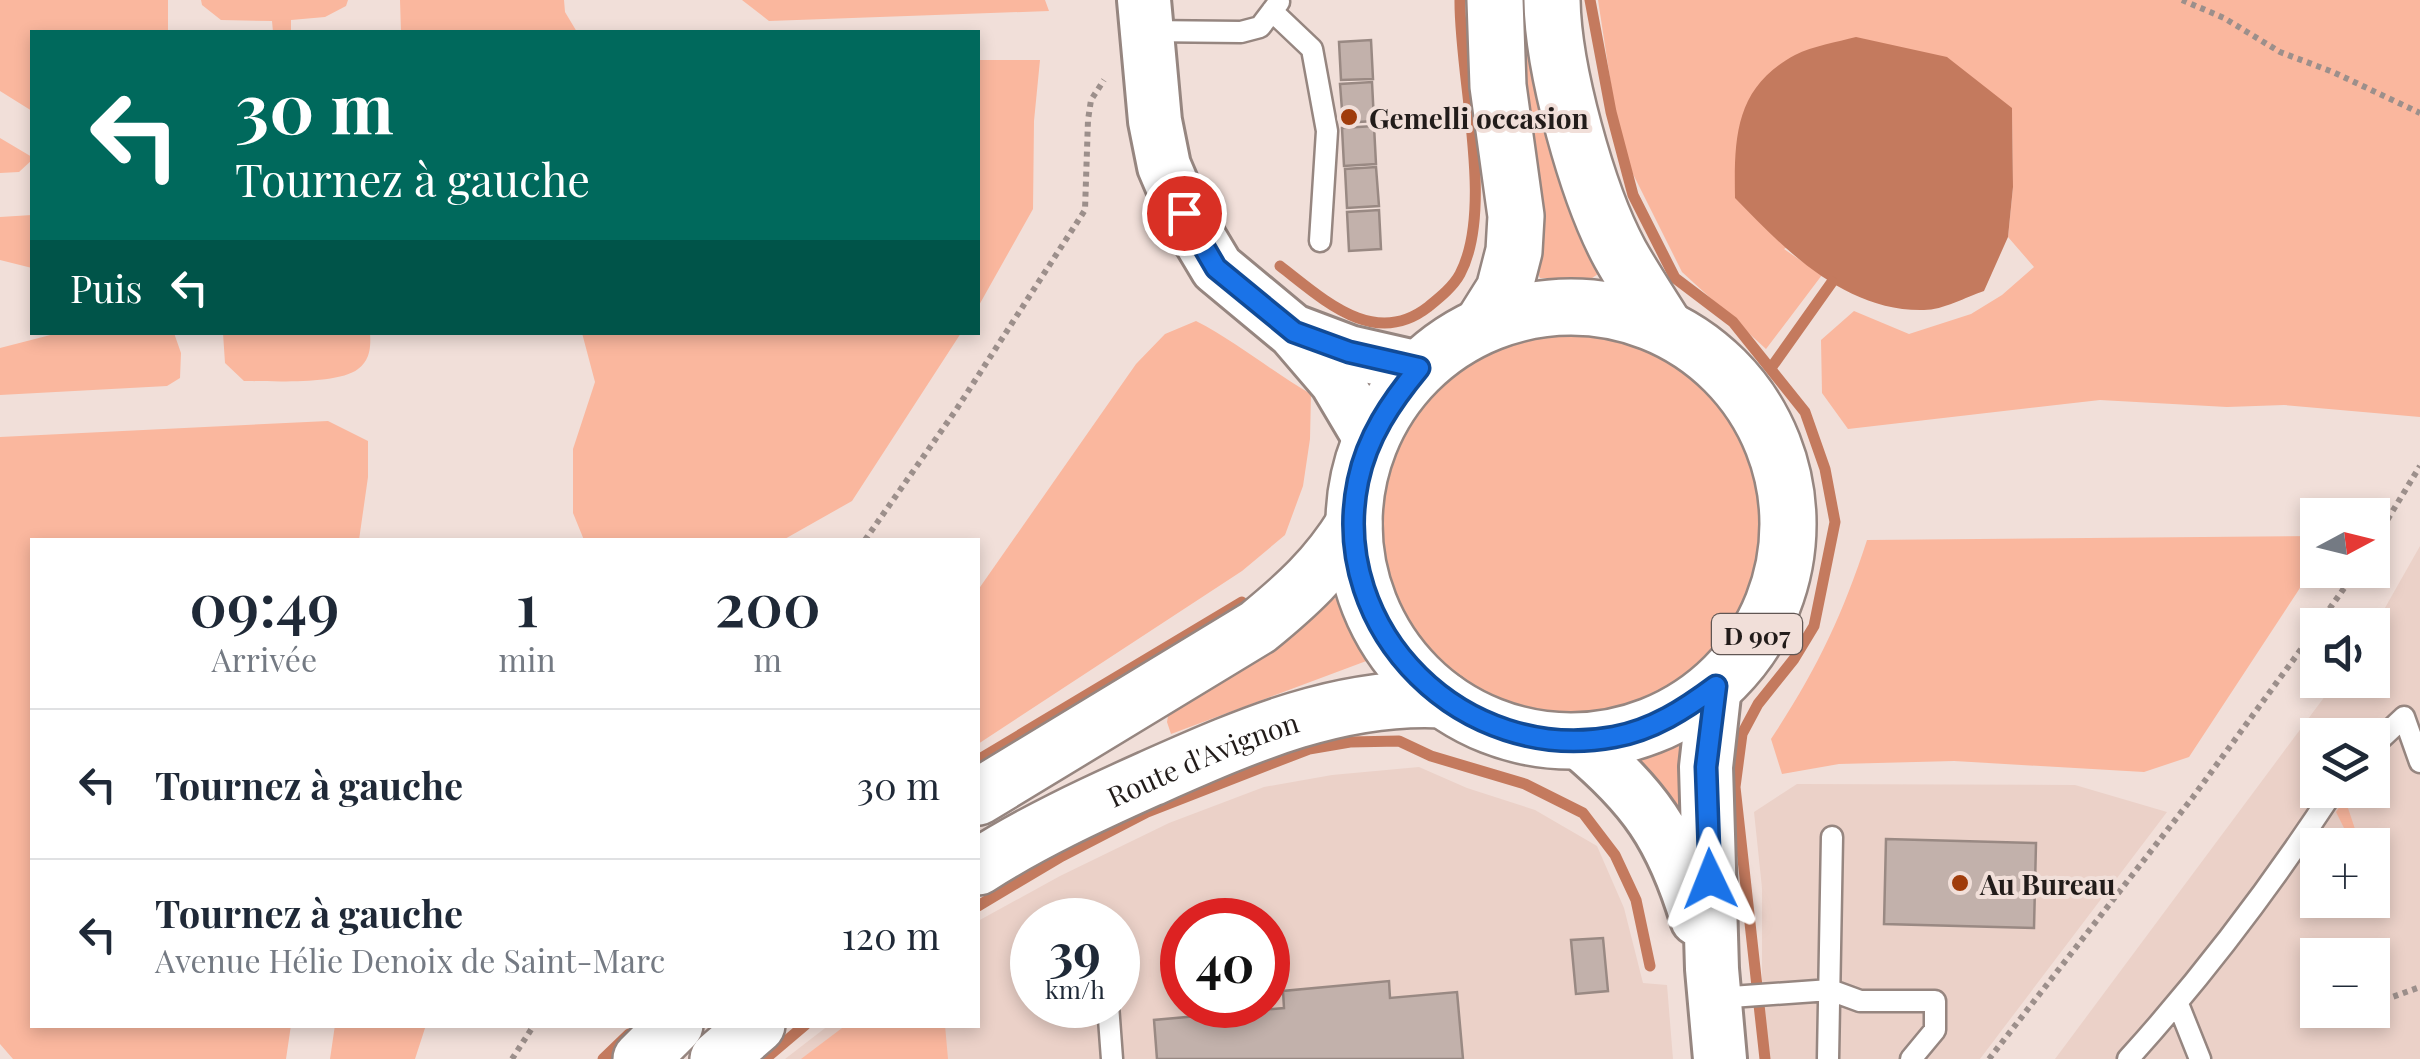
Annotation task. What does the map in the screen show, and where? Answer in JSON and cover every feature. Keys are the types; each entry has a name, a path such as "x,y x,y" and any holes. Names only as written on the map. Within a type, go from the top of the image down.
{"main road":[{"name":"D 907","path":"1482,325 1504,290 1514,251 1516,216 1498,86 1495,0"},
{"name":"D 907","path":"1552,0 1581,156 1618,251 1664,327"},
{"name":"D 907","path":"1574,306 1620,311 1664,327 1709,356 1746,395 1772,441 1786,493 1787,546 1775,598 1750,646 1716,686 1685,709 1652,726 1616,737 1542,740 1474,718 1444,700 1406,666 1378,623 1360,575 1354,524 1358,481 1370,440 1391,402 1419,368 1448,344 1482,325 1526,310 1574,306"},
{"name":"D 907","path":"980,795 1258,628 1333,559 1354,524"},
{"name":"Route d'Avignon","path":"980,866 1105,799 1244,736 1360,704 1412,698 1444,700"},
{"path":"641,1059 672,1028"},
{"path":"718,1059 754,1028"}],"street":[{"path":"1145,16 1161,151 1184,213 1216,268 1294,332 1336,381 1370,440"},
{"path":"1294,332 1349,352 1419,368"},
{"path":"1716,686 1706,767 1720,1059"},
{"path":"1578,741 1640,798 1667,839 1688,889 1714,984"}],"lane":[{"path":"1145,16 1240,32 1260,27 1276,6 1312,49 1327,131 1320,241"},
{"path":"2390,730 2404,717 2420,762"},
{"path":"2128,1059 2178,1004 2288,861 2322,808"},
{"path":"1828,1059 1832,837"},
{"path":"1714,984 1830,990 1860,1001 1935,1001 1935,1030 1911,1059"},
{"path":"2178,1004 2200,1059"},
{"path":"1110,1028 1112,1059"}],"path":[{"path":"2182,0 2224,18 2280,52 2420,113"},
{"path":"865,538 956,410 1085,210 1088,120 1091,100 1104,80"},
{"path":"2390,515 2420,466"},
{"path":"1989,1059 2193,797 2300,651"},
{"path":"2390,998 2420,987"},
{"path":"512,1059 532,1028"}],"shaded area":[{"path":"0,0 168,0 168,30 30,30 30,110 0,91"},
{"path":"201,0 348,0 346,6 325,17 291,20 291,30 273,30 272,21 221,20"},
{"path":"400,0 564,0 565,12 576,30 401,30"},
{"path":"742,0 1045,0 1049,11 769,21"},
{"path":"1598,0 2420,0 2420,417 2284,405 2227,407 2100,400 1848,429 1822,393 1821,340 1854,311 1909,334 1971,314 2002,295 2034,267 2008,237 2013,187 2012,108 1784,249 1822,275 1766,349 1682,272 1621,150"},
{"path":"1525,21 1530,25 1601,272 1592,278 1540,278 1536,270 1519,23"},
{"path":"1856,37 1947,57 2012,108 2013,187 2008,237 1984,291 1947,306 1924,310 1869,301 1843,289 1796,257 1735,198 1738,134 1749,98 1760,82 1795,55"},
{"path":"980,60 1040,60 1034,121 1033,209 980,303"},
{"path":"0,138 30,156 30,162 19,172 0,173"},
{"path":"30,215 30,268 0,260 0,217"},
{"path":"1196,321 1311,394 1303,486 1285,535 1242,571 980,743 980,587 1136,364 1165,334"},
{"path":"1571,332 1608,336 1644,347 1676,364 1705,388 1729,417 1746,449 1757,485 1761,522 1757,559 1746,595 1729,627 1705,656 1676,680 1644,697 1608,708 1571,712 1534,708 1498,697 1466,680 1437,656 1413,627 1396,595 1385,559 1381,522 1385,485 1396,449 1413,417 1437,388 1466,364 1498,347 1534,336"},
{"path":"50,335 175,335 181,353 180,378 167,386 0,395 0,348"},
{"path":"223,335 370,335 365,362 335,378 244,381 225,363"},
{"path":"583,335 960,335 852,501 787,538 583,538 573,513 573,449 595,382"},
{"path":"328,421 368,441 368,477 359,538 30,538 30,1028 291,1028 286,1059 13,1059 0,1044 0,437"},
{"path":"2300,536 2300,588 2189,757 2144,772 1954,761 1839,764 1782,774 1771,739 1826,643 1867,540"},
{"path":"2420,546 2420,1059 2055,1059 2300,730 2300,808 2390,808 2390,718 2309,718 2324,698 2390,698 2390,608 2385,608"},
{"path":"1332,598 1340,599 1369,660 1171,734 1169,710 1285,638"},
{"path":"1681,741 1689,743 1690,837 1633,760"},
{"path":"1419,767 1467,788 1535,810 1597,846 1624,908 1643,983 1667,985 1673,1059 785,1059 825,1028 980,1028 980,920 1010,903 1010,1028 1140,1028 1140,898 1020,898 1169,823 1264,787 1332,775"},
{"path":"1797,784 2075,785 2167,812 1980,1059 1762,1059 1762,888 1754,812"},
{"path":"2348,808 2355,828 2344,828 2336,812"},
{"path":"335,1028 425,1028 415,1059 330,1059"},
{"path":"842,1028 945,1028 948,1059 801,1059"}],"building":[{"path":"1371,40 1373,79 1341,80 1339,42"},
{"path":"1372,82 1374,121 1343,123 1340,84"},
{"path":"1374,126 1376,164 1344,166 1342,128"},
{"path":"1376,167 1379,206 1347,208 1345,169"},
{"path":"1379,210 1381,249 1349,251 1347,212"},
{"name":"Au Bureau","path":"1886,839 2036,843 2034,928 1884,924"},
{"path":"1603,938 1608,991 1576,994 1571,940"},
{"path":"1389,981 1390,998 1457,992 1463,1059 1157,1059 1154,1020 1160,1019 1160,1028 1290,1028 1290,990"}],"waterway":[{"path":"1280,266 1331,305 1350,315 1388,323 1408,319 1428,307 1457,279 1470,246 1475,214 1473,141 1460,0"},
{"path":"1590,0 1611,112 1633,195 1675,278 1733,322 1805,412 1825,469 1835,522 1814,626 1758,704 1742,734 1735,787 1765,1059"},
{"path":"1771,368 1832,282"},
{"path":"980,759 1242,602"},
{"path":"980,905 1147,812 1309,749 1350,742 1399,741 1431,756 1525,784 1583,813 1615,855 1636,900 1650,966"},
{"path":"765,1059 801,1028"},
{"path":"603,1059 629,1034"}],"place":[{"name":"Gemelli occasion","path":"1349,117"},
{"name":"Au Bureau","path":"1960,883"}],"route":[{"path":"1184,213 1216,268 1294,332 1349,352 1419,368 1391,402 1370,440 1358,481 1354,524 1360,575 1378,623 1406,666 1444,700 1508,732 1542,740 1578,741 1616,737 1652,726 1685,709 1716,686 1706,767 1710,879"}]}
